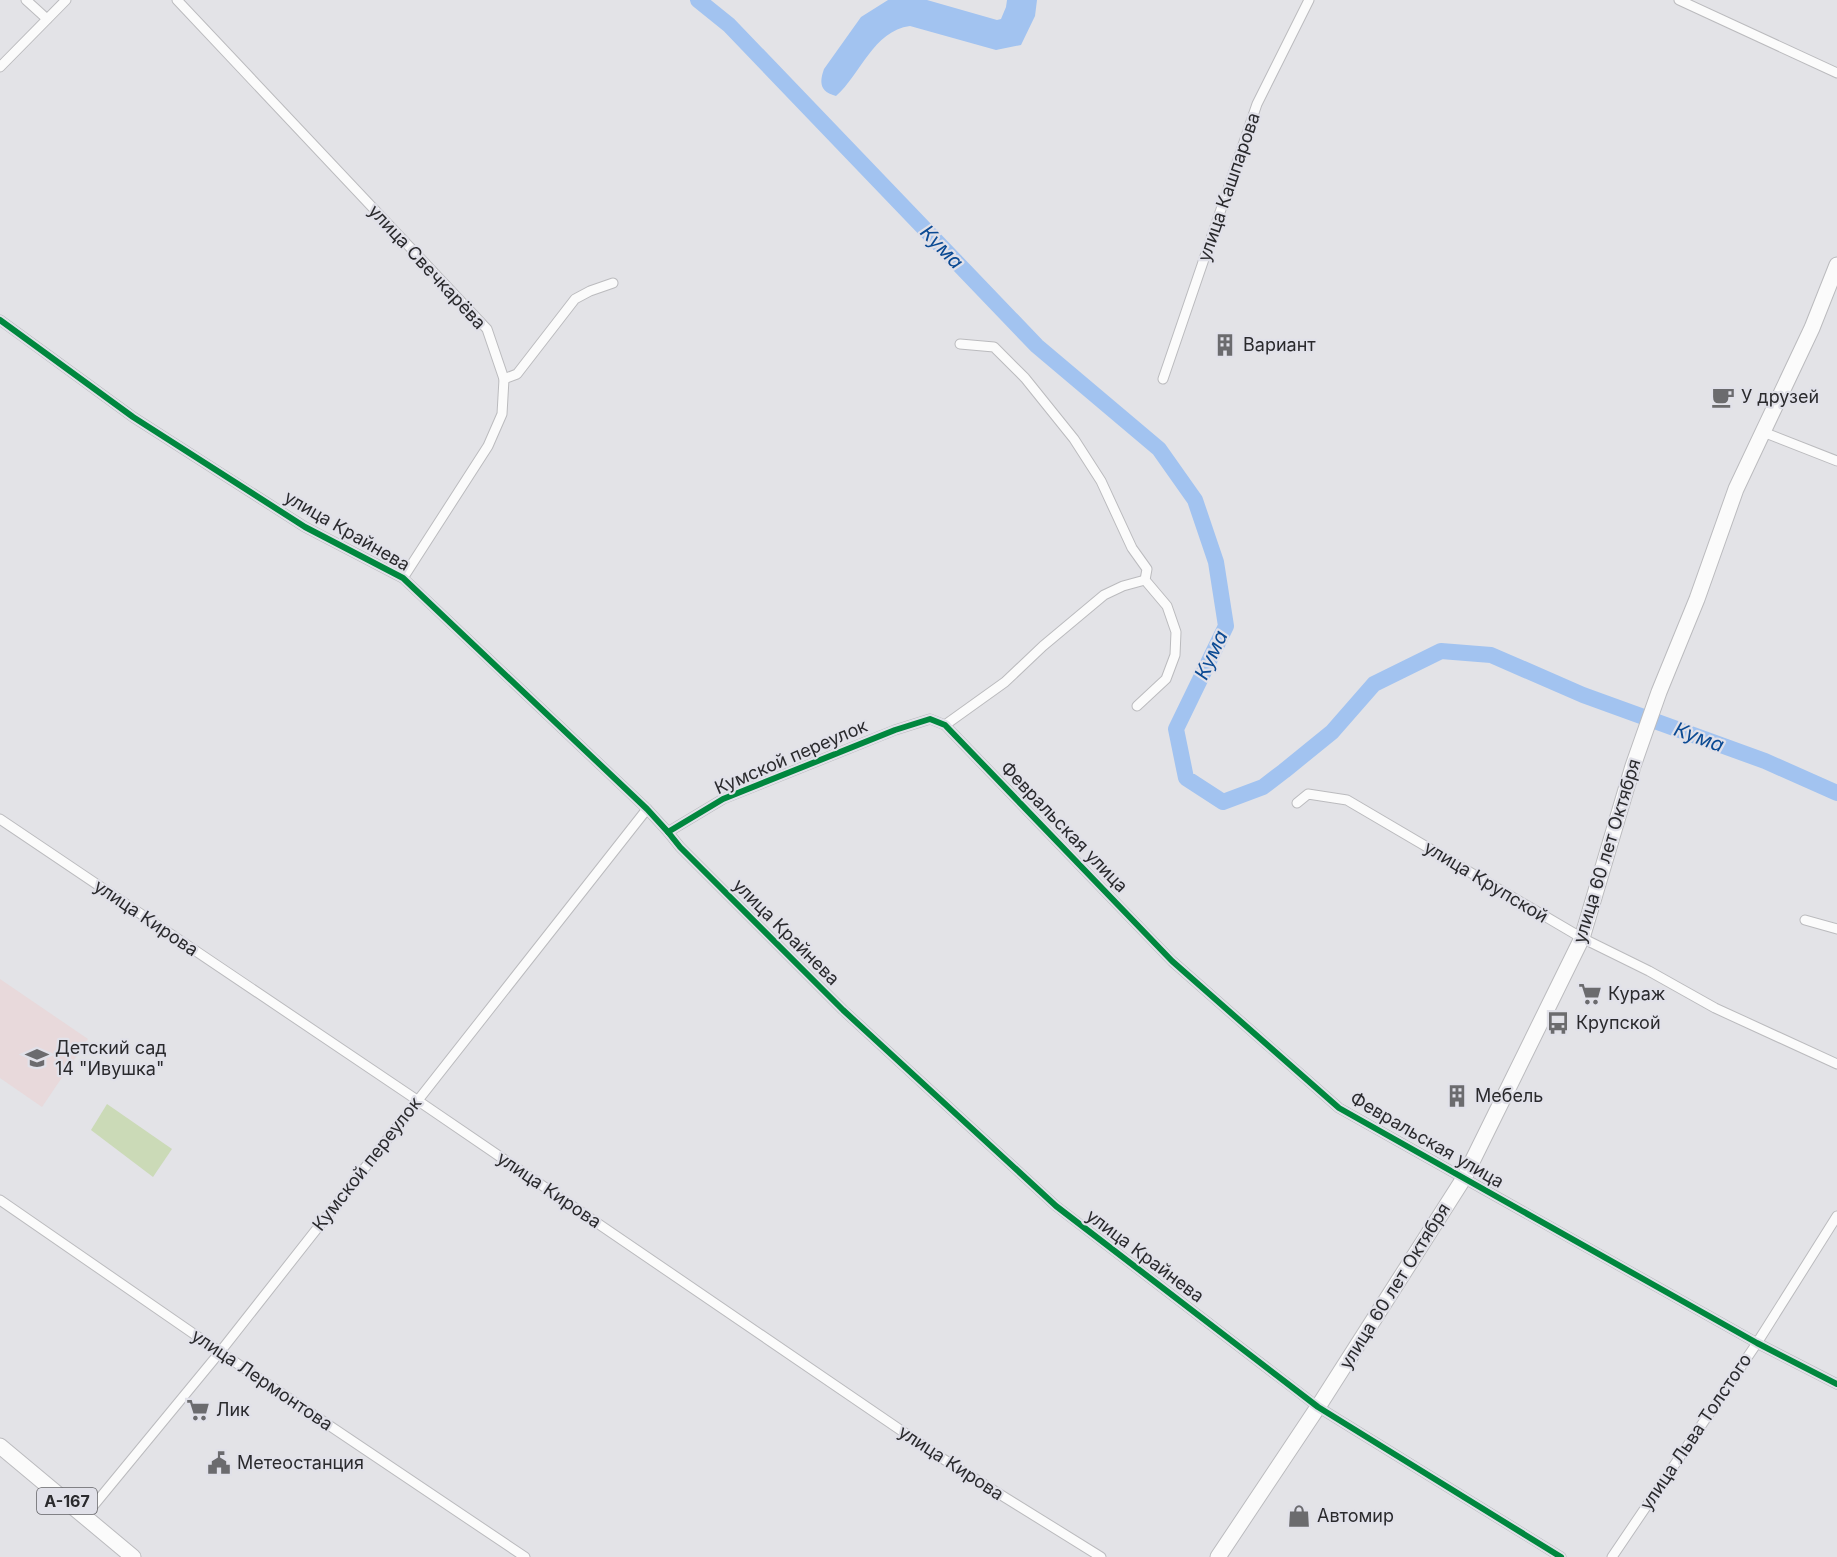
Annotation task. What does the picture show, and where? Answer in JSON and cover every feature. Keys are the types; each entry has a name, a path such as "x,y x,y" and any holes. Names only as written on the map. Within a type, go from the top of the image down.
{"main road":[{"name":"улица 60 лет Октября","path":"1218,1557 1318,1407 1464,1178 1582,938 1633,766 1659,692 1697,599 1736,489 1812,328 1837,265"},
{"name":"А-167","path":"0,1446 133,1557"}],"street":[{"path":"26,0 47,19"},
{"path":"0,68 66,0"},
{"name":"улица Свечкарёва","path":"177,0 487,329 504,380 502,414 488,446 403,578"},
{"name":"улица Кашпарова","path":"1163,380 1257,104 1309,0"},
{"path":"1679,0 1837,73"},
{"path":"504,380 517,374 575,299 612,283"},
{"name":"улица Крайнева","path":"0,320 161,435 305,527 403,578 647,809 680,847 843,1010 1056,1206 1318,1407 1561,1557"},
{"path":"960,344 994,347 1025,378 1074,438 1101,481 1132,548 1148,569 1145,580"},
{"path":"1763,432 1837,461"},
{"path":"1137,706 1166,679 1175,655 1176,632 1167,606 1145,580"},
{"path":"945,725 1005,682 1043,646 1104,595 1123,586 1145,580"},
{"name":"Кумской переулок","path":"668,832 723,799 895,730 930,719"},
{"name":"Февральская улица","path":"930,719 945,725 1172,961 1339,1108 1757,1343 1837,1384"},
{"name":"улица Крупской","path":"1297,803 1308,794 1347,800 1582,938 1715,1008 1837,1064"},
{"name":"Кумской переулок","path":"85,1516 220,1352 647,809"},
{"name":"улица Кирова","path":"0,819 940,1457 1101,1557"},
{"path":"1805,920 1837,929"},
{"name":"улица Лермонтова","path":"0,1200 220,1352 525,1557"},
{"name":"улица Льва Толстого","path":"1612,1557 1757,1343 1837,1216"}],"shaded area":[{"name":"Детский сад 14 \"Ивушка\"","path":"0,979 88,1039 42,1107 0,1078"}],"green space":[{"path":"107,1104 172,1149 153,1177 91,1130"}],"water":[{"path":"888,0 927,0 997,20 1001,19 1007,0 1037,0 1035,16 1021,45 996,50 910,26 886,36 836,96 827,92 821,83 824,69 861,17"}],"waterway":[{"name":"Кума","path":"698,0 729,25 1037,346 1159,449 1195,500 1216,562 1226,626 1176,729 1186,778 1223,802 1263,787 1332,732 1374,684 1441,651 1491,655 1583,695 1765,761 1837,793"}],"cycle path":[{"path":"0,320 133,417 305,527 403,578 647,809 680,847 843,1010 1056,1206 1318,1407 1561,1557"},
{"path":"668,832 723,799 895,730 930,719 945,725 1172,961 1339,1108 1757,1343 1837,1384"}],"place":[{"name":"Вариант","path":"1225,345"},
{"name":"У друзей","path":"1723,397"},
{"name":"Кураж","path":"1590,994"},
{"name":"Крупской","path":"1558,1023"},
{"name":"Детский сад 14 \"Ивушка\"","path":"37,1058"},
{"name":"Мебель","path":"1457,1096"},
{"name":"Лик","path":"198,1410"},
{"name":"Метеостанция","path":"219,1463"},
{"name":"Автомир","path":"1299,1516"}]}
